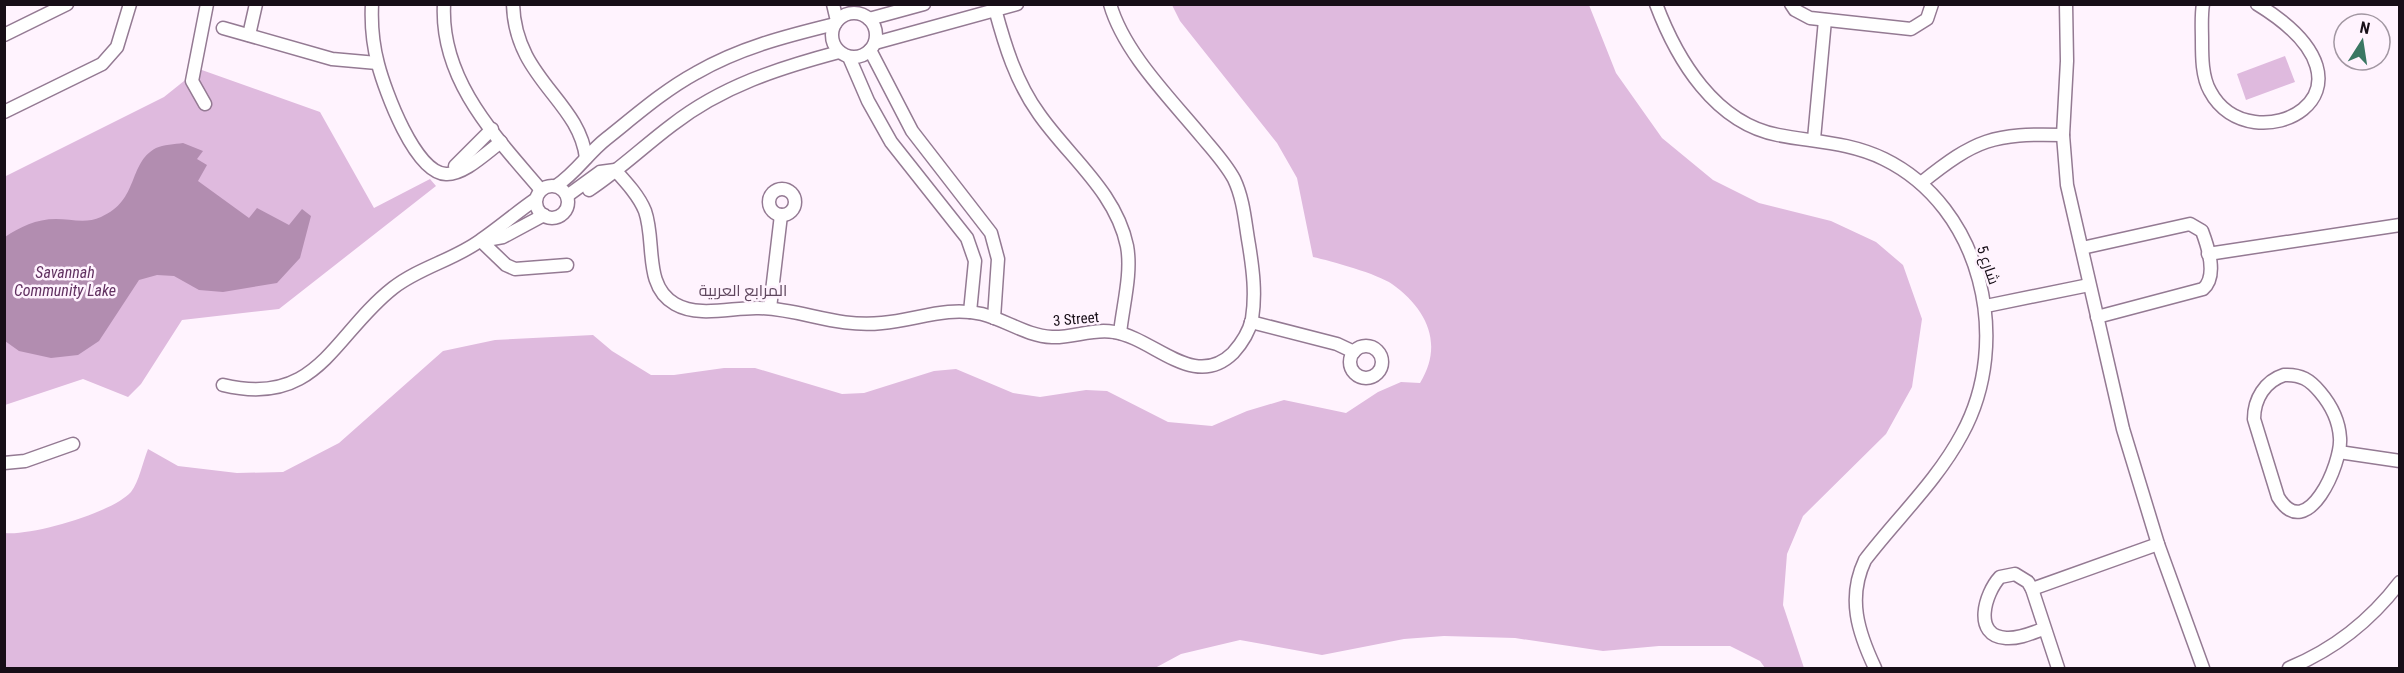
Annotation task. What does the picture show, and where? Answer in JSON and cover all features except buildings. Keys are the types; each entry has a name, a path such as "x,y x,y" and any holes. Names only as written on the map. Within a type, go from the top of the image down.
{"street":[{"path":"4,35 67,4"},
{"path":"4,112 102,64 117,47 130,4"},
{"path":"205,104 192,81 207,4"},
{"path":"249,35 256,4"},
{"path":"372,4 377,63 393,107 416,150 429,168 436,172 451,174 501,142"},
{"path":"444,4 444,34 455,73 477,110 538,195 538,210 551,218 559,216 568,199 600,172 615,171 672,124 731,88 773,70 844,54 864,55 872,46 875,30 861,12"},
{"path":"513,4 518,40 525,57 580,133 586,158"},
{"path":"833,4 836,22 832,40 844,54 891,142 968,238 975,261 970,312"},
{"path":"223,385 261,389 278,387 299,379 328,358 367,312 393,288 425,267 481,241 538,195 556,186 603,141 675,86 717,62 761,44 836,22 846,14 924,4"},
{"path":"872,46 1017,4"},
{"name":"3 Street","path":"615,171 644,208 651,238 654,277 662,293 678,306 698,310 770,308 837,323 859,325 904,320 939,311 970,312 1043,336 1055,337 1102,331 1120,333 1188,365 1209,366 1219,363 1240,345 1251,322 1254,302 1252,266 1243,206 1234,179 1127,44 1110,4"},
{"name":"شارع 5","path":"1656,4 1680,55 1702,87 1726,112 1763,132 1861,149 1884,159 1921,183 1943,207 1959,230 1971,256 1986,306 1983,373 1964,432 1929,483 1865,560 1858,576 1855,610 1875,669"},
{"path":"1791,4 1802,15 1825,20 1911,29 1927,20 1932,4"},
{"path":"2066,4 2067,61 2063,135 2067,185 2123,429 2158,543 2203,669"},
{"path":"2204,4 2203,60 2209,90 2226,111 2246,120 2265,123 2294,116 2306,109 2318,85 2319,71 2307,46 2264,6"},
{"path":"995,9 1006,47 1026,93 1040,115 1093,178 1123,232 1128,259 1120,333"},
{"path":"1814,140 1825,20"},
{"path":"223,28 332,59 377,63"},
{"path":"872,46 912,131 991,233 998,259 994,318"},
{"path":"416,150 433,166 447,168 460,162 492,129"},
{"path":"580,133 591,139 603,141"},
{"path":"1921,183 1960,153 1988,139 2017,134 2063,135"},
{"path":"556,186 568,199"},
{"path":"520,209 529,224"},
{"path":"481,241 503,237 544,215"},
{"path":"770,308 781,215"},
{"path":"2082,248 2190,224 2202,231 2208,254 2211,280 2203,289 2097,317"},
{"path":"2208,254 2400,225"},
{"path":"481,241 506,265 515,269 567,265"},
{"path":"1986,306 2089,285"},
{"path":"1251,322 1337,344 1354,352"},
{"path":"2292,374 2313,384 2329,404 2337,420 2340,435 2339,452 2316,503 2299,512 2286,508 2278,497 2254,419 2255,406 2265,387 2277,377 2292,374"},
{"path":"4,464 25,460 73,444"},
{"path":"2339,452 2400,461"},
{"path":"2032,589 2158,543"},
{"path":"2043,629 2009,639 1993,634 1985,621 1986,601 2000,577 2015,574 2028,582 2058,669"},
{"path":"2289,669 2343,638 2381,604 2400,582"}],"shaded area":[{"path":"1172,5 1589,5 1616,73 1662,138 1713,180 1759,203 1831,221 1876,242 1903,265 1922,319 1912,387 1886,434 1803,516 1787,554 1783,605 1804,668 1765,668 1760,661 1730,646 1659,646 1603,651 1515,638 1444,636 1404,639 1322,655 1240,640 1181,654 1155,668 5,668 5,533 33,531 71,522 121,500 134,488 148,449 178,466 237,473 283,472 339,443 443,351 495,340 593,335 612,351 651,375 674,375 724,368 755,368 842,394 864,393 934,371 956,369 1013,393 1040,397 1086,390 1107,391 1168,422 1212,426 1247,411 1284,400 1346,413 1378,392 1401,382 1420,383 1431,355 1431,341 1423,316 1404,294 1385,280 1354,268 1313,257 1297,178 1277,143 1180,21"},
{"path":"2285,56 2295,82 2246,100 2237,74"},
{"path":"199,69 320,112 374,208 430,179 436,186 279,309 182,320 141,384 128,397 83,379 5,405 4,177 164,97"}],"water":[{"name":"Savannah Community Lake","path":"183,143 203,151 197,159 207,165 198,181 249,218 257,208 289,225 302,209 311,216 300,258 277,283 223,292 199,290 174,276 157,275 139,280 99,341 78,355 51,358 19,351 5,341 5,237 22,227 42,220 84,221 101,217 122,201 147,155 159,147"}],"district":[{"name":"المرابع العربية","path":"743,290"}]}
